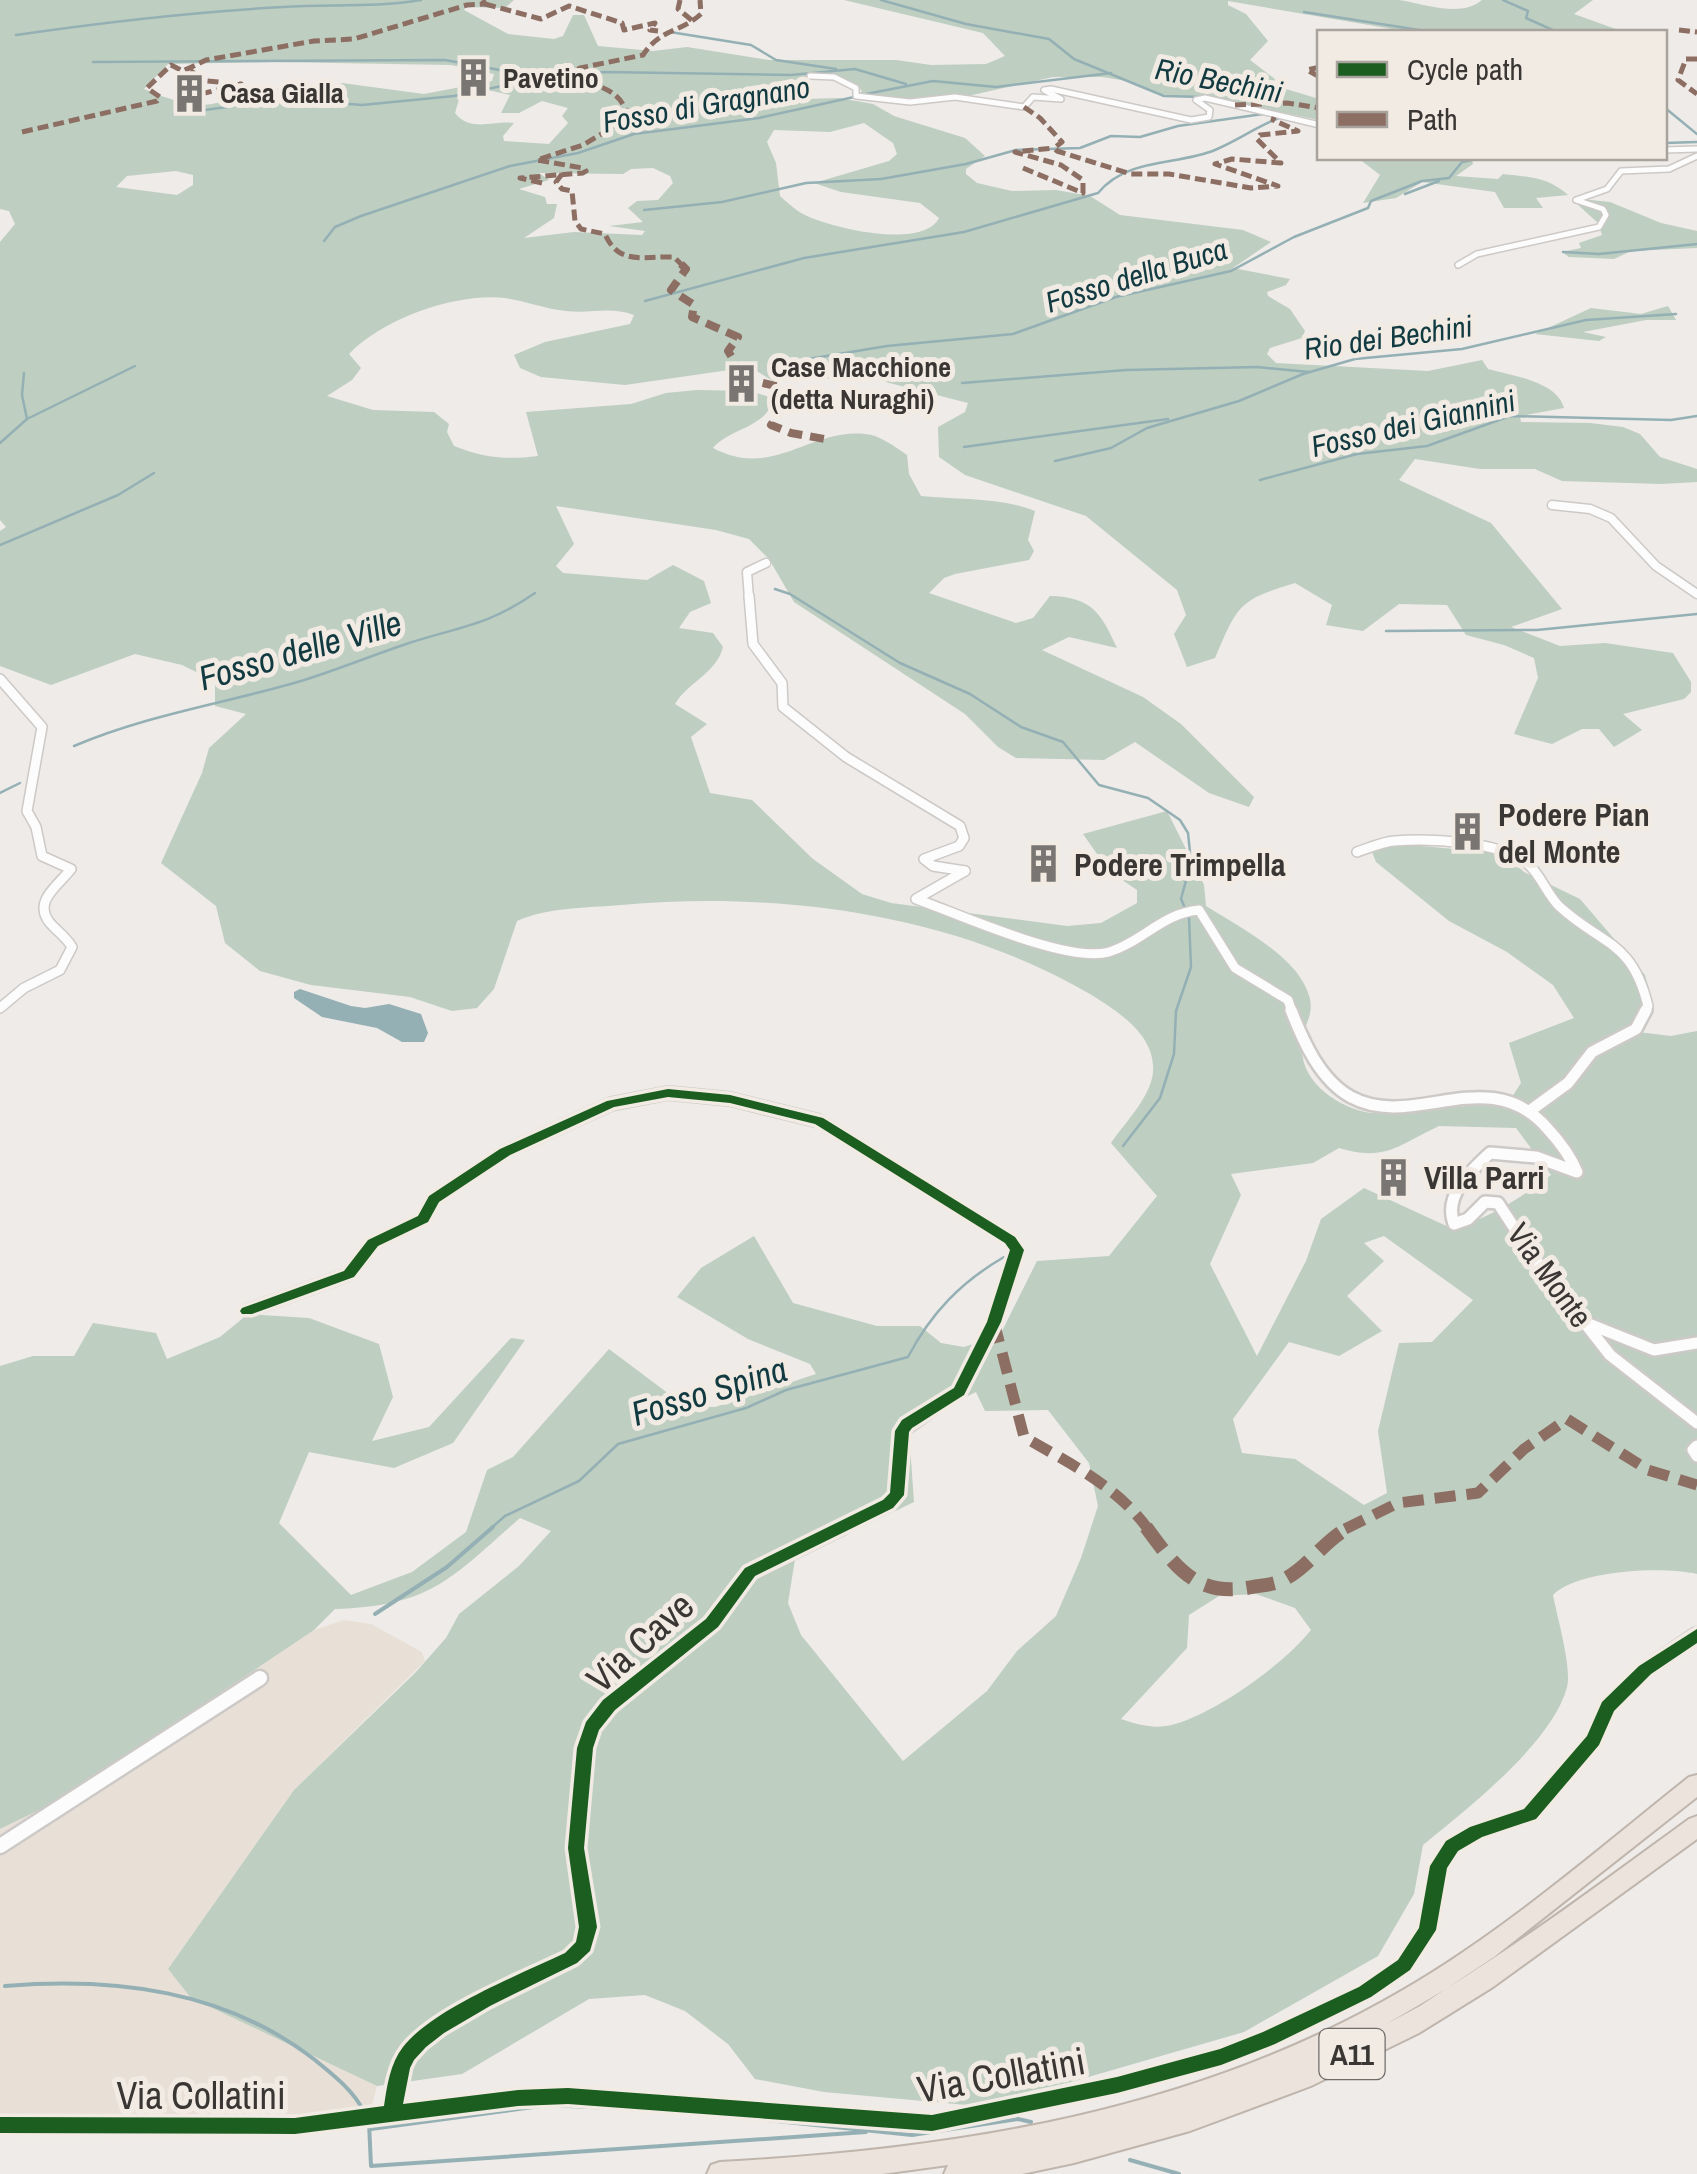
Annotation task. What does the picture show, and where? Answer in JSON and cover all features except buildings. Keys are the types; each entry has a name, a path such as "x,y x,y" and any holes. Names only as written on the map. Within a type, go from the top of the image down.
{"highway":[{"name":"A11","path":"720,2174 838,2168 1030,2140 1146,2112 1265,2070 1364,2024 1446,1976 1697,1784"},
{"name":"A11","path":"957,2174 1056,2156 1146,2133 1253,2096 1360,2050 1408,2027 1496,1972 1697,1826"}],"street":[{"path":"810,76 826,75 848,82 856,88 856,96 904,102 955,97 1024,107 1033,97 1061,99 1044,90 1051,89 1111,104 1148,107 1186,119 1208,117 1210,110 1196,100 1205,98 1317,123"},
{"path":"1667,150 1697,153"},
{"path":"1458,265 1494,250 1599,226 1606,215 1604,208 1576,200 1607,189 1618,173 1669,169 1697,153"},
{"path":"1552,505 1582,507 1610,515 1656,566 1697,594"},
{"path":"766,563 747,572 753,644 782,683 784,706 821,742 852,764 960,826 964,838 958,846 924,858 933,866 962,868 964,874 918,894 917,901 1080,954 1109,952 1178,912 1198,910 1213,922 1225,956 1256,986 1288,1000 1301,1042 1351,1097 1365,1103 1481,1097 1507,1100 1531,1110 1568,1083 1592,1052 1636,1029 1648,1006 1640,977 1621,949 1560,906 1529,865 1505,850 1489,846 1392,841 1356,852"},
{"path":"0,679 41,726 28,810 42,856 71,868 44,904 48,922 69,938 72,947 60,970 24,988 0,1008"},
{"name":"Via Cave","path":"247,1310 349,1274 373,1243 423,1218 434,1199 452,1184 505,1152 611,1104 668,1093 730,1099 818,1121 1010,1240 1017,1250 994,1322 959,1391 906,1424 902,1431 897,1495 888,1504 750,1572 712,1623 609,1705 592,1727 586,1748 576,1848 588,1928 584,1946 571,1958 446,2023 410,2051 396,2078 393,2114"},
{"name":"Via Monte","path":"1531,1110 1553,1133 1577,1172 1568,1172 1536,1157 1492,1152 1462,1184 1449,1211 1450,1220 1462,1223 1485,1202 1498,1202 1534,1258 1610,1354 1697,1423"},
{"path":"1584,1322 1654,1350 1697,1343"},
{"path":"1697,1446 1693,1450 1697,1456"},
{"name":"Via Collatini","path":"0,2125 262,2127 568,2096 932,2122 1059,2099 1221,2057 1316,2017 1376,1986 1404,1965 1427,1930 1439,1866 1452,1846 1476,1832 1530,1814 1592,1740 1608,1707 1644,1670 1697,1635"},
{"path":"0,1846 260,1678"}],"shaded area":[{"path":"344,1620 371,1624 422,1652 425,1661 294,1790 168,1969 191,1998 377,2086 372,2105 323,2114 0,2116 0,1829 62,1799 314,1630"}],"green space":[{"path":"0,0 514,0 505,8 464,10 508,34 554,39 563,36 573,15 584,15 598,46 653,51 687,47 769,60 896,60 931,65 986,64 1005,56 983,33 844,0 1399,0 1453,9 1482,0 1593,0 1574,14 1618,30 1398,30 1228,1 1228,5 1246,14 1268,41 1250,60 1275,79 1273,85 1317,98 1317,120 1240,104 1159,94 1127,81 1102,77 1053,77 968,96 902,101 858,95 862,91 856,85 830,74 812,76 798,85 806,99 839,98 873,104 894,116 965,138 985,156 966,169 966,174 977,183 1012,191 1056,190 1090,196 1120,215 1243,230 1271,242 1233,268 1290,279 1286,285 1267,292 1268,296 1290,309 1305,331 1302,338 1270,348 1267,354 1276,363 1428,371 1482,360 1488,369 1543,386 1560,399 1564,408 1520,416 1521,422 1623,427 1640,434 1660,457 1697,469 1697,482 1562,481 1535,469 1480,469 1415,459 1399,480 1491,523 1562,609 1511,627 1560,646 1605,643 1673,653 1691,682 1691,692 1684,699 1623,714 1642,730 1614,747 1599,729 1582,729 1552,744 1514,734 1538,678 1534,658 1466,635 1447,605 1399,604 1363,631 1326,625 1332,605 1295,583 1251,600 1229,626 1215,658 1187,667 1174,634 1186,615 1177,590 1086,516 965,475 939,457 938,427 965,412 968,403 866,377 773,381 750,367 625,385 541,377 520,368 514,355 545,342 630,324 634,315 566,311 485,297 443,304 381,329 349,354 361,368 352,380 327,396 373,410 434,412 449,424 447,432 454,446 505,458 538,456 526,412 631,404 666,393 697,390 750,391 773,398 770,408 757,421 713,448 735,456 773,456 845,434 876,437 907,455 909,474 921,496 994,501 1035,511 1028,540 1034,551 1029,560 955,574 944,578 929,593 1016,623 1033,618 1050,596 1076,600 1093,609 1117,648 1069,637 1042,650 1143,697 1181,724 1254,797 1249,807 1209,793 1135,742 1104,760 1016,758 998,747 965,714 794,602 769,559 749,539 716,530 556,506 574,544 556,566 563,573 647,580 673,565 704,581 711,603 690,612 679,628 713,633 723,647 715,664 675,704 707,724 691,737 710,793 752,800 813,859 862,894 891,903 1067,926 1101,923 1137,903 1137,890 1109,871 1083,834 1167,811 1204,885 1206,906 1273,949 1303,982 1311,1009 1302,1049 1308,1073 1335,1100 1370,1113 1508,1103 1521,1083 1509,1043 1574,1018 1553,985 1507,952 1449,921 1376,862 1372,852 1400,844 1487,852 1512,861 1524,872 1580,899 1645,975 1654,1008 1638,1032 1671,1036 1697,1031 1697,1574 1664,1570 1600,1575 1553,1595 1568,1678 1559,1708 1527,1752 1423,1845 1414,1894 1378,1956 1244,2032 1071,2082 967,2105 824,2092 755,2079 728,2044 685,2011 645,1995 589,1999 462,2074 377,2086 191,1998 168,1969 294,1790 415,1673 446,1638 459,1614 519,1566 551,1531 520,1518 457,1572 418,1595 368,1607 335,1609 314,1630 62,1799 0,1829 0,1366 33,1356 74,1356 93,1323 156,1333 167,1359 220,1337 248,1314 309,1318 379,1344 393,1397 372,1441 429,1427 511,1338 525,1340 453,1443 394,1468 309,1452 279,1523 351,1595 412,1572 466,1532 487,1470 513,1457 609,1349 685,1406 715,1407 816,1374 810,1364 748,1339 677,1297 701,1268 754,1236 793,1303 877,1326 920,1326 941,1343 964,1347 1000,1335 1037,1261 1109,1256 1157,1196 1111,1143 1145,1096 1153,1075 1151,1053 1139,1032 1100,1000 1036,966 922,927 863,914 741,902 681,901 554,911 517,921 494,989 477,1008 452,1011 410,997 311,985 260,971 225,943 216,906 161,863 202,773 209,748 246,714 215,706 215,681 182,665 135,654 51,685 0,666 0,531 6,527 0,520 0,242 15,224 9,211 0,209","holes":["168,64 451,65 494,74 492,81 424,94 342,83 236,91 227,99 204,105 144,89","488,90 510,95 501,113 519,113 542,101 568,108 562,116 568,123 549,144 504,141 503,136 514,123 468,123 455,113 460,96","864,123 893,143 897,154 889,161 814,183 841,192 920,203 939,218 930,228 915,233 876,233 818,220 780,196 776,163 767,142 774,130 830,132","653,168 670,176 673,183 658,200 637,201 628,208 643,222 609,226 645,231 642,235 574,232 524,238 554,218 557,204 547,204 545,197 519,189 549,180 539,173 623,174 631,169","176,171 193,175 193,185 177,195 116,187 127,176","1439,1126 1516,1128 1551,1175 1504,1206 1453,1229 1364,1188 1321,1219 1306,1261 1257,1356 1210,1264 1241,1195 1231,1174 1313,1163 1339,1148 1380,1152","1384,1236 1473,1300 1432,1342 1399,1343 1378,1431 1387,1493 1364,1505 1295,1459 1242,1453 1233,1419 1289,1342 1339,1356 1382,1331 1347,1296 1384,1261 1364,1243","976,1392 985,1411 1048,1410 1089,1463 1098,1506 1056,1616 1017,1651 987,1691 903,1761 801,1635 788,1603 795,1559 914,1502 909,1432 924,1417","1256,1594 1295,1608 1311,1630 1249,1685 1192,1718 1161,1727 1121,1719 1187,1648 1189,1615 1219,1596"]},
{"path":"1361,160 1472,160 1473,164 1456,176 1530,177 1546,181 1568,195 1536,198 1543,208 1504,208 1495,192 1422,182 1396,198 1363,203 1380,175"},
{"path":"1581,199 1610,202 1661,223 1697,231 1697,248 1631,251 1614,259 1569,257 1562,252 1581,248 1579,243 1602,235 1598,223 1576,203"},
{"path":"1668,306 1676,320 1646,320 1583,332 1606,337 1599,341 1535,334 1591,308 1641,314"}],"water":[{"path":"300,989 351,1006 389,1004 421,1014 428,1033 424,1042 402,1042 377,1028 322,1017 294,998 294,992"}],"waterway":[{"path":"16,35 216,12 421,0"},
{"path":"881,0 966,24 1049,39 1074,59 1109,73"},
{"path":"1503,0 1528,11 1526,18 1553,30"},
{"path":"1304,12 1419,30"},
{"path":"670,32 751,45 776,60 836,69"},
{"path":"93,62 445,60 538,77"},
{"path":"174,114 289,99 362,105 454,96 544,77 604,72 791,75 855,69 906,84"},
{"name":"Fosso di Gragnano","path":"861,95 933,81 996,87 1109,73"},
{"name":"Rio Bechini","path":"1109,73 1164,96 1203,97"},
{"name":"Fosso di Gragnano","path":"324,241 335,227 361,216 510,166 578,153 634,134 759,118 854,97"},
{"name":"Rio Bechini","path":"1211,97 1228,101"},
{"path":"1667,109 1697,134"},
{"path":"644,210 722,202 806,183 881,179 966,164 1016,150 1080,148 1111,136 1140,137 1178,126 1263,114"},
{"name":"Fosso di Gragnano","path":"645,301 804,258 964,232 1098,193 1123,173 1215,150 1279,118"},
{"name":"Rio Bechini","path":"1667,143 1697,142"},
{"name":"Fosso della Buca","path":"778,364 887,346 1013,334 1116,297 1231,271 1294,237 1368,208 1371,201 1422,181 1449,178 1462,162 1472,160"},
{"path":"1405,194 1439,181"},
{"path":"1563,252 1599,254 1697,244"},
{"name":"Rio dei Bechini","path":"1055,461 1111,448 1147,428 1239,401 1303,374 1355,359 1462,349 1586,320 1676,314"},
{"path":"27,419 135,366"},
{"name":"Rio dei Bechini","path":"962,383 1126,370 1257,367 1309,372"},
{"path":"24,373 22,395 27,419"},
{"name":"Fosso dei Giannini","path":"1260,480 1357,454 1427,446 1510,416 1671,420 1697,416"},
{"path":"0,443 27,419"},
{"path":"964,447 1168,419"},
{"path":"0,545 118,495 154,473"},
{"name":"Fosso Spina","path":"775,589 790,594 900,663 970,694 1021,727 1063,742 1099,785 1148,798 1180,820 1188,833 1191,862 1181,899 1185,908"},
{"name":"Fosso delle Ville","path":"74,746 159,717 301,681 474,624 535,593"},
{"path":"1386,631 1537,630 1697,614"},
{"name":"Fosso delle Ville","path":"0,793 20,783"},
{"name":"Fosso Spina","path":"1123,1146 1160,1098 1174,1054 1176,1011 1191,967 1189,917"},
{"name":"Fosso Spina","path":"490,1529 505,1516 579,1481 618,1444 746,1408 786,1390 908,1357 948,1300 1004,1257"},
{"name":"Fosso Spina","path":"375,1614 447,1567 493,1527"},
{"path":"5,1986 128,1987 206,2003 280,2036 335,2077 363,2110"},
{"path":"371,2129 548,2105 691,2112 912,2135 1018,2119 1031,2122"},
{"path":"369,2123 371,2166 866,2132"},
{"path":"1130,2160 1179,2174"}],"marked path":[{"path":"22,132 157,101 160,97 147,88 171,65 183,71 206,60 314,41 354,39 467,5 485,4 483,0"},
{"path":"680,0 678,9 694,22"},
{"path":"542,183 520,178 583,173 583,168 537,160 583,145 628,118 626,107 614,93 565,75 580,68 643,55 658,36 701,14 700,0"},
{"path":"485,4 541,19 569,6 622,23 624,30 655,23 650,30 658,31"},
{"path":"1679,30 1697,32"},
{"path":"1697,59 1686,59 1678,80 1697,94"},
{"path":"1317,68 1307,70 1317,75"},
{"path":"194,70 187,79 241,84 205,93"},
{"path":"1235,105 1287,103 1317,108"},
{"path":"1024,107 1062,142 1054,148 1057,151 1131,174 1169,174 1251,188 1278,186 1215,164 1232,159 1281,163 1257,139 1260,135 1298,131 1273,120 1274,117"},
{"path":"1023,168 1083,193 1083,180 1061,165 1015,152 1054,148"},
{"path":"562,174 556,182 562,189 572,191 575,221 581,229 605,234 612,250 621,256 674,257 686,269 671,290 694,305 692,317 738,337 728,351 736,364 733,376 780,387 792,394 771,425 830,440"},
{"path":"994,1322 1024,1437 1096,1479 1131,1506 1172,1563 1213,1590 1233,1591 1282,1581 1309,1561 1333,1535 1398,1503 1478,1493 1524,1449 1567,1419 1648,1470 1697,1485"}],"cycle path":[{"path":"247,1311 349,1274 373,1243 423,1219 434,1199 505,1152 611,1104 668,1093 730,1099 819,1121 1010,1240 1017,1250 994,1322 959,1391 902,1431 897,1495 888,1504 750,1572 712,1623 609,1705 592,1727 585,1748 576,1848 588,1927 584,1946 571,1958 484,2001 420,2041 401,2068 393,2114"},
{"path":"0,2125 295,2126 518,2098 568,2096 932,2123 1117,2085 1221,2057 1365,1992 1404,1965 1427,1930 1439,1866 1452,1846 1476,1832 1530,1814 1593,1740 1608,1707 1645,1670 1697,1635"}],"place":[{"name":"Pavetino","path":"473,78"},
{"name":"Casa Gialla","path":"190,93"},
{"name":"Case Macchione (detta Nuraghi)","path":"741,383"},
{"name":"Podere Pian del Monte","path":"1468,832"},
{"name":"Podere Trimpella","path":"1044,864"},
{"name":"Villa Parri","path":"1394,1177"}]}
